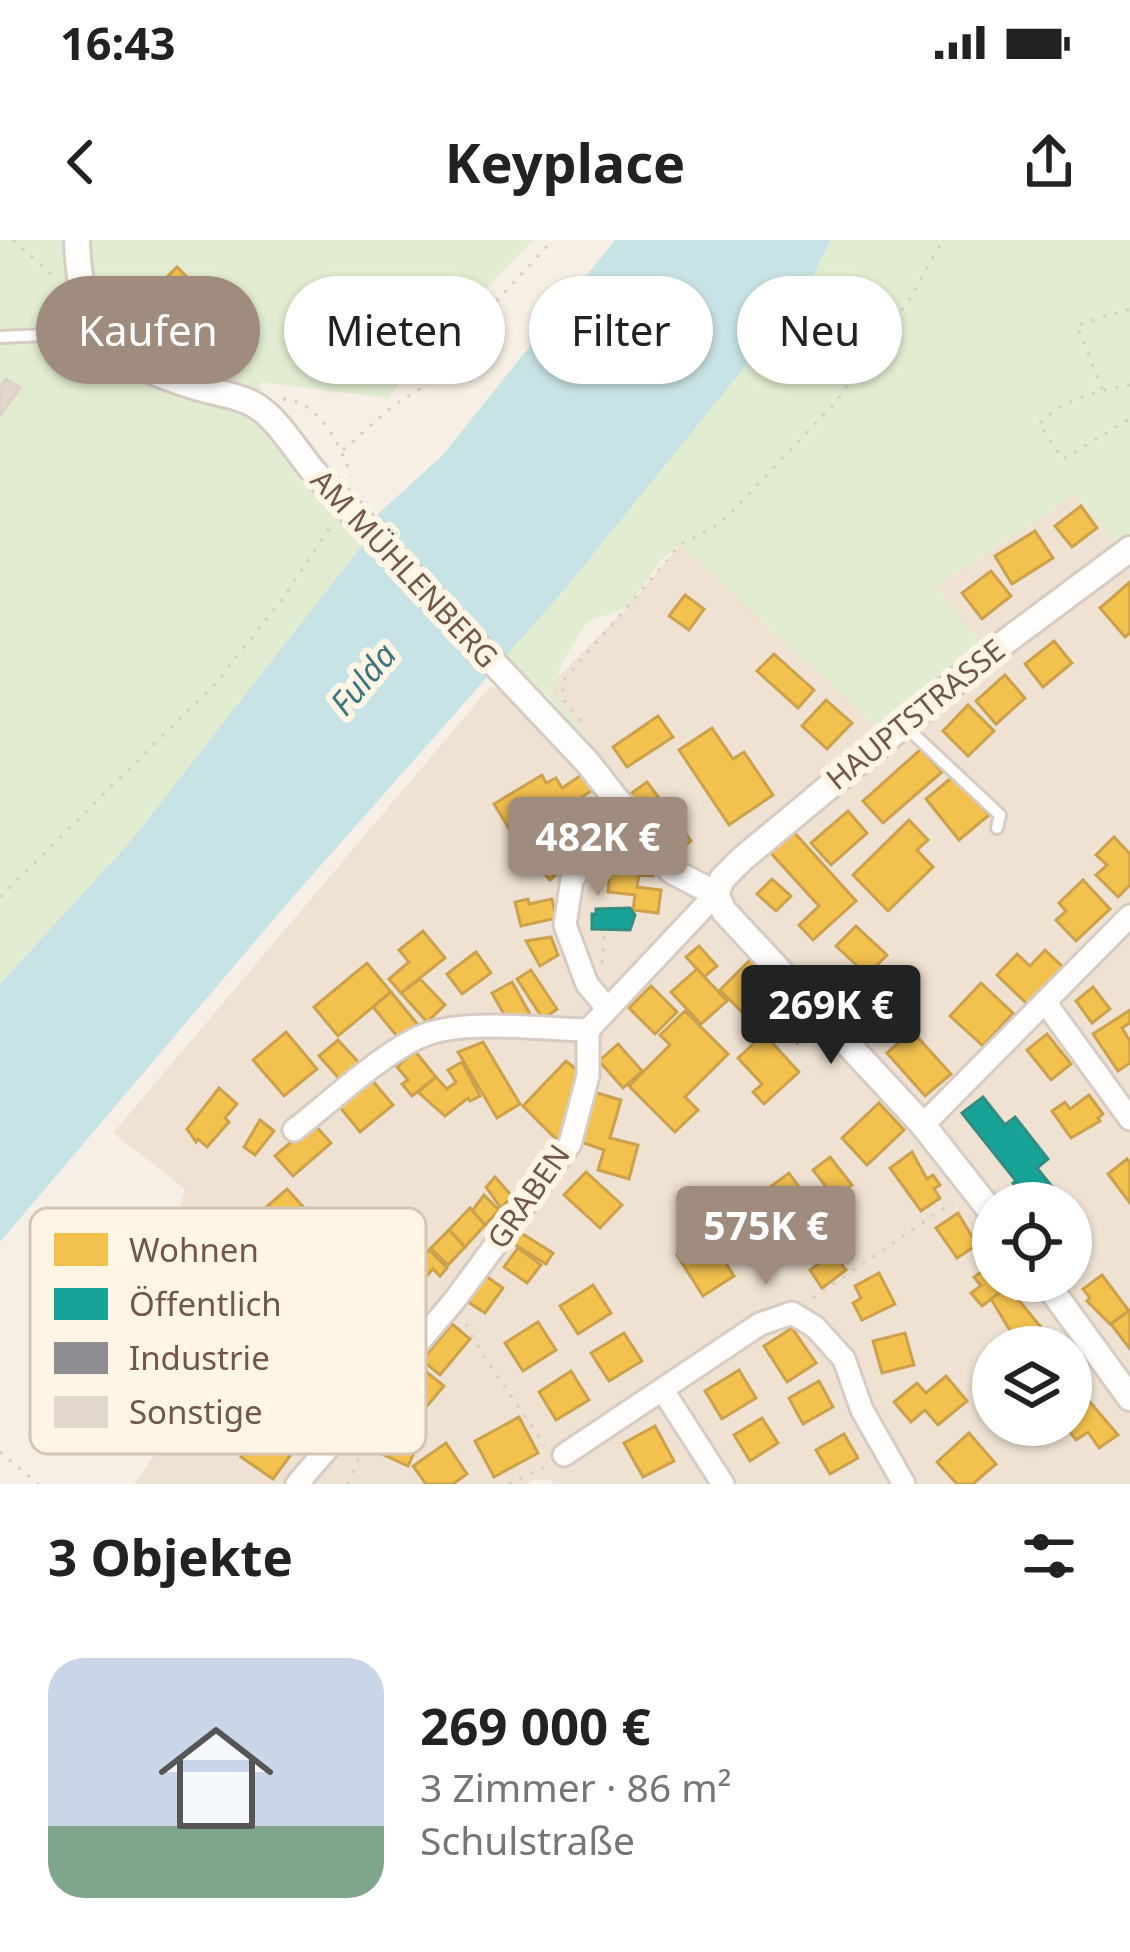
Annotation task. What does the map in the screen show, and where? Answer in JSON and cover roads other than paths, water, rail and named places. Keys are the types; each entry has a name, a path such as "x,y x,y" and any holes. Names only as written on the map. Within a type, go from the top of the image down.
{"street":[{"path":"77,240 82,276"},
{"name":"AM MÜHLENBERG","path":"187,384 258,406 314,472 588,763 672,872 716,894"},
{"name":"HAUPTSTRASSE","path":"716,894 722,879 742,859 903,724 1130,549"},
{"path":"607,1008 587,984 565,925 572,879 601,845 620,802"},
{"path":"294,1130 407,1043 431,1033 588,1030 716,894 724,911 923,1126 972,1187"},
{"path":"923,1126 1130,916"},
{"path":"1045,1002 1130,1119"},
{"name":"GRABEN","path":"426,1334 570,1144 588,1076 588,1030"},
{"path":"1060,1302 1130,1398"},
{"path":"555,1461 760,1324 792,1313 814,1327 844,1359 862,1410 904,1484"},
{"path":"664,1392 723,1484"},
{"name":"GRABEN","path":"297,1484 323,1454"}],"lane":[{"path":"0,337 36,335"},
{"path":"903,724 1000,815 997,828"}],"water":[{"name":"Fulda","path":"615,240 831,240 813,276 737,276 737,377 565,589 285,906 0,1242 0,984 130,842 363,544 378,514 442,456 500,384 505,384 505,377 529,347 529,384 713,384 713,276 586,276"}]}
